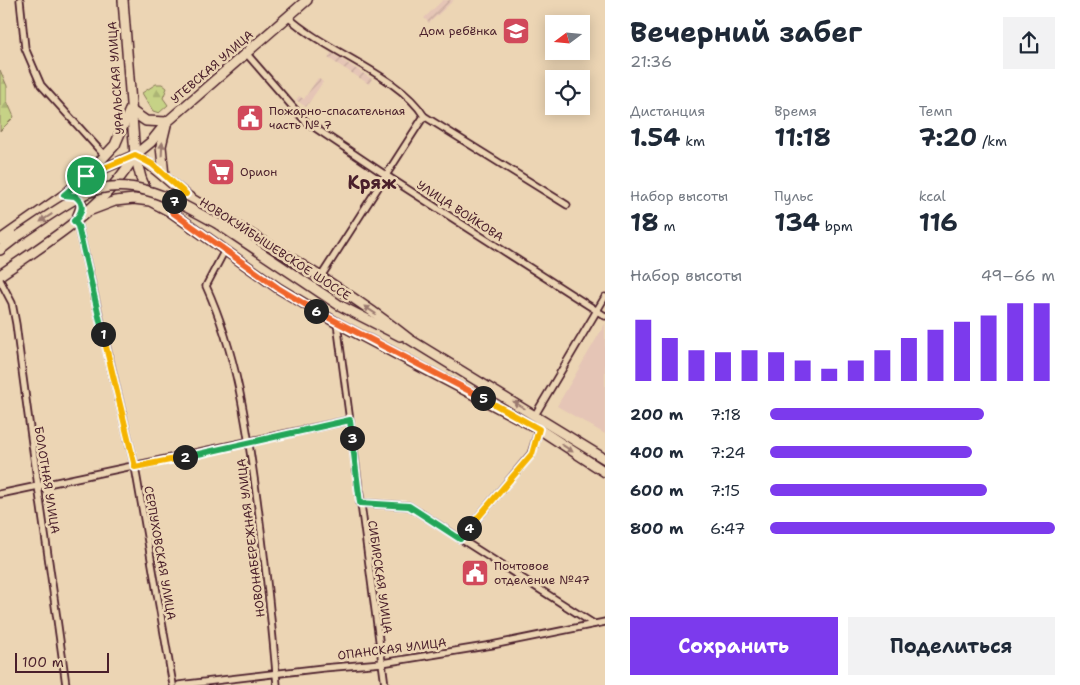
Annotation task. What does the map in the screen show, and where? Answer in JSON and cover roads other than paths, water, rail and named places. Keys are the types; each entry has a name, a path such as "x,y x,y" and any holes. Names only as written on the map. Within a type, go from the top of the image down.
{"main road":[{"name":"УРАЛЬСКАЯ УЛИЦА","path":"123,0 130,110 135,155 150,201"},
{"name":"УТЕВСКАЯ УЛИЦА","path":"135,155 151,142 166,122 307,0"},
{"path":"0,240 64,195 86,176 115,145 130,110 146,121 166,122 161,146 164,176"},
{"path":"86,176 135,155"},
{"path":"0,275 86,212 123,176 135,155"},
{"name":"НОВОКУЙБЫШЕВСКОЕ ШОССЕ","path":"135,155 152,164 186,194 388,322 410,339 605,459"},
{"name":"НОВОКУЙБЫШЕВСКОЕ ШОССЕ","path":"0,250 18,236 80,196 117,187 146,189 168,197 218,224 339,305 382,329 410,339"},
{"path":"64,195 72,194 78,198 82,205 82,211 76,220"},
{"path":"172,212 173,201 180,195 186,194"},
{"name":"НОВОКУЙБЫШЕВСКОЕ ШОССЕ","path":"86,212 123,200 150,201 172,212 278,288 337,323 539,429 605,472"}],"street":[{"path":"20,0 25,48 41,85 105,156"},
{"path":"288,17 306,32 406,94 424,116 567,205"},
{"name":"УЛИЦА ВОЙКОВА","path":"246,54 302,119 386,176 605,316"},
{"path":"320,278 424,116"},
{"name":"СЕРПУХОВСКАЯ УЛИЦА","path":"76,220 135,467 173,685"},
{"name":"НОВОНАБЕРЕЖНАЯ УЛИЦА","path":"225,250 206,286 221,318 239,383 250,443 264,551 276,685"},
{"name":"БОЛОТНАЯ УЛИЦА","path":"0,280 12,303 16,324 66,685"},
{"path":"535,415 605,297"},
{"name":"СИБИРСКАЯ УЛИЦА","path":"337,323 385,685"},
{"path":"0,494 250,443 350,420"},
{"path":"460,539 532,454 539,429"},
{"path":"360,503 409,506 594,624"},
{"name":"ОПАНСКАЯ УЛИЦА","path":"179,685 382,663 492,645 605,622"}],"place":[{"name":"Дом ребёнка","path":"516,31"},
{"name":"Пожарно-спасательная часть № 7","path":"250,118"},
{"name":"Орион","path":"221,172"},
{"name":"Почтовое отделение №47","path":"475,573"}],"district":[{"name":"Кряж","path":"372,183"}]}
